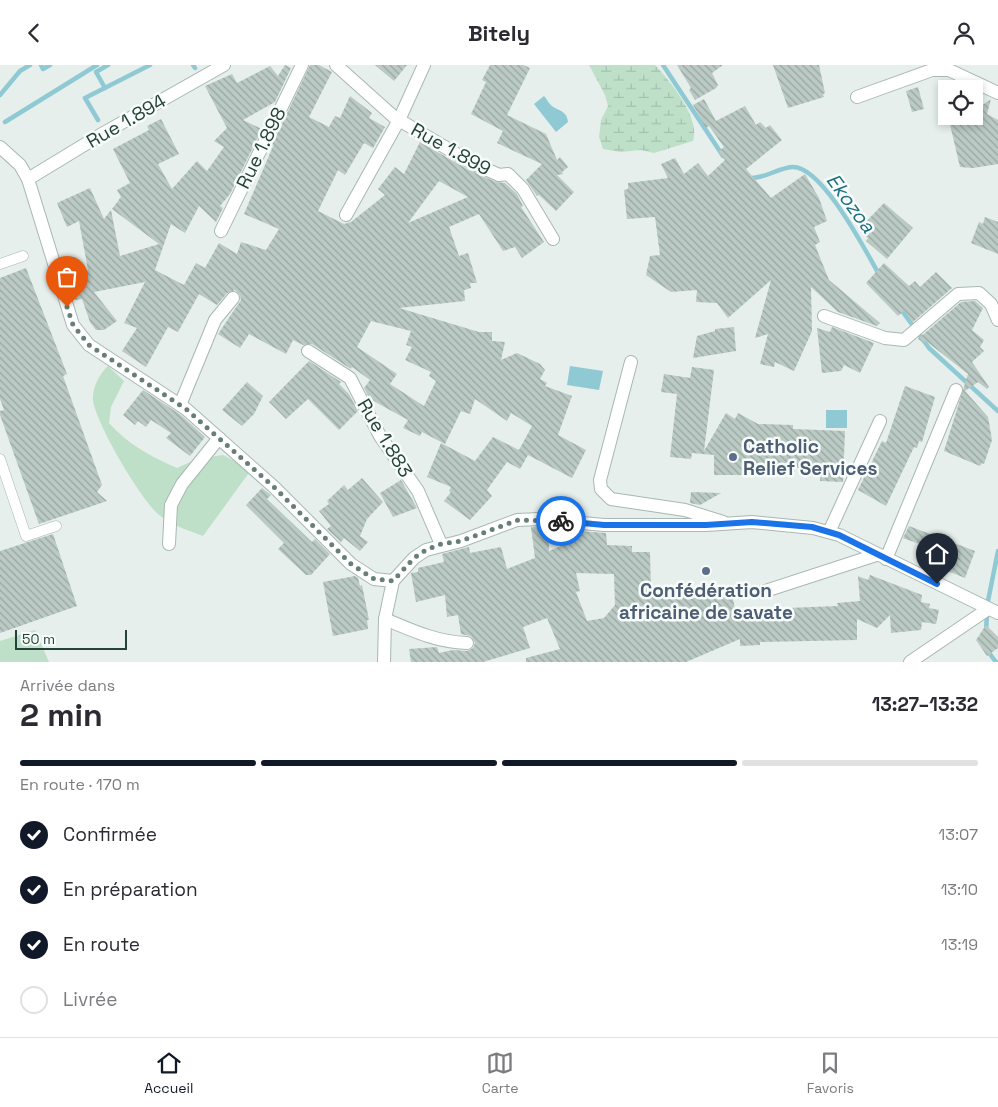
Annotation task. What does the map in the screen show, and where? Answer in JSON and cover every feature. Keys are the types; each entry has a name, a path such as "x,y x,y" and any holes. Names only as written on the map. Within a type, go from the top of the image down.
{"street":[{"name":"Rue 1.894","path":"28,179 102,134 224,65"},
{"name":"Rue 1.898","path":"220,231 302,65"},
{"name":"Rue 1.899","path":"336,65 399,120 470,162 498,175 508,174 524,189 553,239"},
{"path":"346,215 399,120 424,65"},
{"path":"857,97 932,70 950,70 998,93"},
{"path":"0,147 20,165 28,179 73,325 89,345 180,405 274,487 351,564 374,579 393,581"},
{"path":"0,264 23,256"},
{"path":"824,316 885,339 904,340 958,294 979,293 991,304 998,320"},
{"path":"180,405 214,320 233,298"},
{"name":"Rue 1.883","path":"308,351 350,378 380,436 418,491 441,544"},
{"path":"631,362 600,481 601,489 611,499 686,509 727,523"},
{"path":"762,592 881,557 956,390"},
{"path":"829,532 880,421"},
{"path":"169,544 171,505 182,484 219,438"},
{"path":"0,459 26,536 56,526"},
{"path":"384,662 385,619 393,581 414,558 426,550 441,544 461,541 518,520 539,519 604,525 752,522 812,527 839,535 993,611"},
{"path":"910,662 993,611"},
{"path":"385,619 422,635 448,642 467,643"}],"green space":[{"path":"589,65 655,65 683,100 693,122 693,141 654,153 641,150 621,152 603,149 599,137 601,120 608,106 605,95"},
{"path":"108,366 124,381 111,407 109,423 132,444 177,468 197,459 223,455 251,470 203,536 173,524 158,514 141,493 120,460 102,426 93,400 97,381"},
{"path":"35,630 49,662 0,662 0,641"}],"water":[{"path":"544,96 551,105 564,113 567,118 568,122 556,132 534,104"},
{"path":"570,366 603,371 599,390 567,385"},
{"path":"826,410 847,410 847,428 826,428"}],"building":[{"path":"285,65 291,68 275,102 243,120 262,129 230,194 220,206 223,208 216,222 199,206 185,233 171,224 155,270 184,285 196,263 205,268 219,243 237,254 241,242 266,250 279,229 244,214 274,144 271,147 310,65 319,65 332,72 309,117 329,127 335,116 340,118 350,96 372,113 369,118 385,127 373,148 364,143 345,175 338,170 318,211 344,224 351,222 385,195 378,189 395,167 404,174 420,142 467,169 496,182 505,183 517,194 523,206 521,207 544,242 522,258 515,247 503,251 479,214 449,227 459,256 468,253 477,283 470,283 471,288 464,290 465,301 399,308 479,332 492,332 492,341 505,342 501,360 517,353 540,364 545,370 540,379 547,383 545,386 572,396 558,435 586,450 572,478 528,455 520,469 507,462 487,490 492,496 470,520 444,501 451,492 449,491 451,487 427,477 441,443 475,461 493,437 519,450 532,426 511,413 507,421 475,399 470,414 461,411 445,444 422,432 420,436 403,428 408,420 370,399 364,388 370,380 352,367 351,369 312,344 303,345 293,340 286,354 249,334 240,348 218,334 241,300 240,295 235,290 227,293 217,305 199,294 178,332 168,327 146,367 122,351 137,328 124,323 145,282 94,292 117,321 104,330 96,330 90,322 82,299 75,300 70,274 88,270 79,221 67,227 57,203 90,188 104,219 111,210 120,256 159,244 112,209 121,197 117,190 130,183 113,149 149,130 147,126 161,119 179,154 158,164 172,189 197,161 207,171 224,147 214,141 227,128 205,86 232,74 237,83 270,66 278,76","holes":["439,181 468,197 408,223","371,321 411,331 406,345 412,347 405,360 431,372 429,376 436,381 424,406 390,384 397,374 357,347"]},
{"path":"375,65 407,65 394,81"},
{"path":"490,65 523,65 530,68 507,115 546,134 557,160 560,157 568,167 562,172 563,174 557,175 574,192 556,211 539,195 537,196 526,180 542,164 497,143 503,131 471,114 486,82 482,80"},
{"path":"677,65 723,65 712,73 718,85 716,88 695,100 689,90 691,88"},
{"path":"773,65 819,65 825,93 823,94 824,97 788,108"},
{"path":"918,87 924,109 912,112 906,91"},
{"path":"704,99 716,121 745,106 756,125 760,122 766,128 770,125 782,140 746,169 771,198 805,174 819,198 827,221 814,227 820,242 815,245 829,280 880,323 877,326 838,312 811,287 812,331 794,371 775,362 774,367 760,364 768,334 755,338 771,280 728,318 717,303 696,302 697,290 671,292 646,275 650,256 660,255 655,217 627,219 624,190 628,189 628,183 668,178 661,164 675,158 684,174 698,163 708,176 725,160 718,152 724,147 709,126 706,128 693,105"},
{"path":"991,99 987,114 998,120 998,164 973,168 960,167 950,125 983,125 983,105"},
{"path":"884,203 913,228 887,259 866,241 868,238 859,229"},
{"path":"985,217 998,222 998,254 971,243 979,222 983,224"},
{"path":"884,263 909,286 915,281 920,287 936,272 952,288 913,322 904,311 898,316 866,283"},
{"path":"26,268 67,374 63,376 102,485 97,492 107,501 39,524 0,415 0,411 4,410 0,399 0,278"},
{"path":"975,301 983,308 972,330 984,340 980,347 984,351 972,362 989,387 987,389 978,382 965,391 988,417 992,440 984,464 982,463 980,466 944,451 968,374 926,341 924,343 918,339 961,302"},
{"path":"734,327 736,351 693,358 697,336 715,331 715,329"},
{"path":"832,327 874,343 860,373 844,365 841,371 822,373 817,328 830,332"},
{"path":"309,361 341,382 339,384 349,394 358,411 339,430 308,399 286,419 269,402"},
{"path":"692,367 714,370 704,451 726,413 735,419 738,413 758,424 793,425 793,429 845,431 843,482 820,481 820,470 795,468 795,472 752,470 752,475 714,475 714,455 692,453 691,459 670,457 677,394 661,392 664,374 690,378"},
{"path":"247,382 263,396 254,414 242,426 222,410"},
{"path":"905,386 935,397 922,442 919,441 917,448 914,447 886,506 858,490 882,441 886,443"},
{"path":"143,390 181,415 205,437 190,456 166,438 171,433 151,420 146,427 138,421 135,425 123,415"},
{"path":"362,478 383,502 367,519 360,536 368,542 360,551 344,538 341,542 327,529 331,526 319,511 329,504 327,501 344,485 348,490"},
{"path":"401,480 417,508 393,517 380,493"},
{"path":"262,488 271,495 267,499 312,542 315,539 330,554 311,575 306,575 278,549 284,543 246,505"},
{"path":"691,492 721,493 700,505 690,503"},
{"path":"909,526 975,551 965,578 918,559 922,545 903,538"},
{"path":"531,527 549,528 549,551 580,538 579,531 606,533 607,545 632,546 632,552 650,552 651,594 696,589 697,596 732,593 735,610 838,606 837,603 860,601 858,576 868,580 870,575 922,595 921,602 930,604 929,608 939,610 936,624 922,622 921,630 891,633 890,615 877,628 857,619 857,640 760,642 760,645 740,646 740,639 686,662 526,662 526,658 560,649 547,618 523,627 530,648 483,662 411,662 409,649 437,647 439,653 453,650 467,651 473,648 475,643 471,636 461,634 458,615 447,617 445,595 416,602 411,573 418,572 418,568 444,562 442,554 469,547 470,553 501,547 507,569 535,558","holes":["576,573 614,574 615,605 604,618 587,621 576,592 580,591"]},
{"path":"53,534 77,606 0,633 0,551"},
{"path":"355,576 358,578 360,586 362,585 369,620 367,620 368,629 333,636 323,582"},
{"path":"986,625 998,637 998,648 987,656 976,640"}],"waterway":[{"path":"0,95 20,71 30,65"},
{"path":"41,65 43,69 50,65"},
{"path":"5,122 97,65"},
{"path":"105,88 96,72 108,65"},
{"path":"98,120 85,98 150,65"},
{"name":"Ekozoa","path":"663,65 723,156"},
{"name":"Ekozoa","path":"750,178 760,177 792,167 804,170 829,194 842,212 880,276"},
{"name":"Ekozoa","path":"900,308 929,348 998,411"},
{"name":"Ekozoa","path":"987,606 998,551"},
{"name":"Ekozoa","path":"986,631 987,614"},
{"name":"Ekozoa","path":"987,650 996,662"}],"way so far":[{"path":"67,307 73,325 89,345 186,409 274,487 351,564 374,579 393,581 414,558 426,550 441,544 461,541 497,526 518,520 561,521"}],"place":[{"name":"Catholic Relief Services","path":"733,457"},
{"name":"Confédération africaine de savate","path":"706,571"}],"route":[{"path":"561,521 604,525 706,525 752,522 812,527 839,535 937,584"}]}
